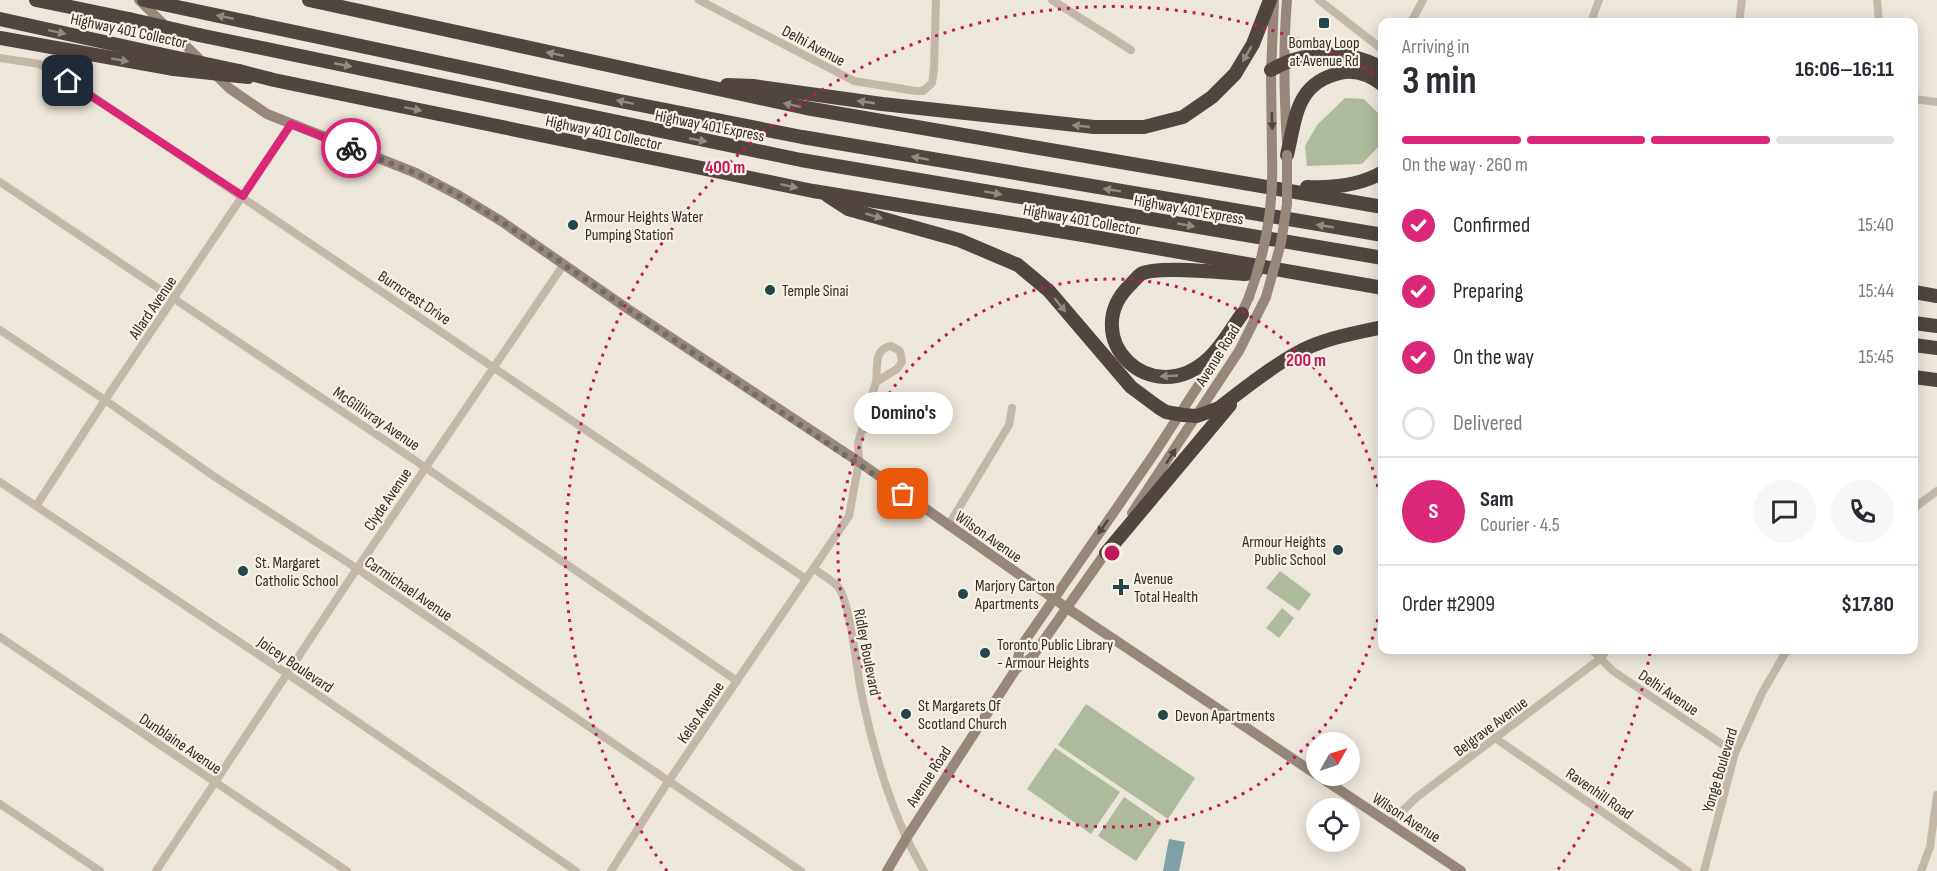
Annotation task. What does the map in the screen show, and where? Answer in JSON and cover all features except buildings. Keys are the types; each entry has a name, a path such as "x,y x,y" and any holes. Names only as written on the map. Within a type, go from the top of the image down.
{"highway":[{"name":"Highway 401 Express","path":"36,0 801,160 1378,257"},
{"name":"Highway 401 Express","path":"144,0 615,100 802,137 1378,234"},
{"path":"309,0 806,108 1378,206"},
{"path":"694,84 753,86 882,104 1094,127 1144,127 1183,117 1212,97 1235,74 1253,44 1272,0"},
{"name":"Highway 401 Collector","path":"0,19 244,74 821,192 1378,287"},
{"path":"0,38 174,69 244,74"},
{"path":"1271,70 1306,56 1327,53 1354,56 1378,66"},
{"path":"1287,155 1300,104 1311,86 1325,76 1346,72 1361,73 1378,81"},
{"path":"1264,186 1320,188 1371,179 1378,175"},
{"path":"821,192 848,209 959,240 1018,265 1049,291 1131,387 1166,412 1197,416 1220,408 1271,369 1297,353 1325,341 1378,328"},
{"path":"1242,314 1208,359 1185,375 1169,378 1152,376 1135,369 1123,356 1114,339 1112,315 1119,297 1142,274 1167,269 1246,274 1270,270"},
{"path":"1918,293 1937,296"},
{"path":"1918,324 1937,326"},
{"path":"1918,346 1937,348"},
{"path":"1918,378 1937,380"},
{"path":"1106,553 1244,389"}],"main road":[{"name":"Wilson Avenue","path":"139,0 229,88 267,114 416,173 501,221 628,309 858,462 1053,599 1461,871"},
{"name":"Avenue Road","path":"1016,669 1020,648 1154,454 1230,337 1249,297 1263,256 1271,204 1273,178 1272,0"},
{"name":"Avenue Road","path":"887,871 1016,669 1032,657 1106,553 1197,416 1239,351 1266,297 1281,243 1287,204 1284,35 1287,0"}],"street":[{"name":"Delhi Avenue","path":"699,0 854,81 916,91 923,91 932,83 936,0"},
{"path":"1052,0 1131,50"},
{"path":"1319,0 1378,46"},
{"path":"1413,18 1423,0"},
{"path":"1592,18 1599,0"},
{"path":"1740,18 1742,0"},
{"path":"1877,0 1879,18"},
{"name":"Burncrest Drive","path":"0,58 39,64 82,89 806,579"},
{"path":"1918,100 1937,102"},
{"name":"Allard Avenue","path":"36,506 291,124"},
{"name":"McGillivray Avenue","path":"0,182 425,467 737,681"},
{"name":"Clyde Avenue","path":"156,871 357,568 564,264"},
{"name":"Carmichael Avenue","path":"0,330 215,477 357,568 801,871"},
{"path":"814,569 849,516 858,462 858,443 876,382 878,354 883,348 895,347 901,354 900,366 876,382"},
{"path":"948,526 1009,425 1012,408"},
{"name":"Joicey Boulevard","path":"0,482 576,871"},
{"path":"1918,505 1937,491"},
{"name":"Kelso Avenue","path":"611,871 814,569"},
{"name":"Ridley Boulevard","path":"814,569 839,588 846,607 874,747 887,788 924,871"},
{"name":"Dunblaine Avenue","path":"0,637 347,871"},
{"name":"Delhi Avenue","path":"1596,654 1613,671 1735,753"},
{"name":"Belgrave Avenue","path":"1389,824 1417,797 1604,654"},
{"name":"Yonge Boulevard","path":"1704,871 1735,753 1762,693 1785,654"},
{"name":"Ravenhill Road","path":"1496,738 1688,871"},
{"path":"1921,871 1930,847 1937,795"},
{"path":"0,804 100,871"}],"green space":[{"path":"1345,98 1364,99 1378,113 1378,147 1362,164 1307,166 1305,146 1317,125"},
{"path":"1280,571 1311,594 1299,611 1266,588"},
{"path":"1282,608 1294,618 1279,638 1266,628"},
{"path":"1086,704 1195,778 1168,819 1058,745"},
{"path":"1055,748 1120,792 1091,834 1027,789"},
{"path":"1124,797 1162,823 1136,861 1098,836"}],"water":[{"path":"1169,839 1185,842 1179,871 1163,871"}],"way so far":[{"path":"351,148 416,173 501,221 903,494"}],"place":[{"name":"Bombay Loop at Avenue Rd","path":"1324,23"},
{"name":"Armour Heights Water Pumping Station","path":"573,225"},
{"name":"Temple Sinai","path":"770,290"},
{"name":"Domino's","path":"903,494"},
{"name":"Armour Heights Public School","path":"1338,550"},
{"name":"St. Margaret Catholic School","path":"243,571"},
{"name":"Avenue Total Health","path":"1121,587"},
{"name":"Marjory Carton Apartments","path":"963,594"},
{"name":"Toronto Public Library - Armour Heights","path":"985,653"},
{"name":"St Margarets Of Scotland Church","path":"906,714"},
{"name":"Devon Apartments","path":"1163,715"}],"route":[{"path":"68,81 243,196 291,124 351,148"}]}
